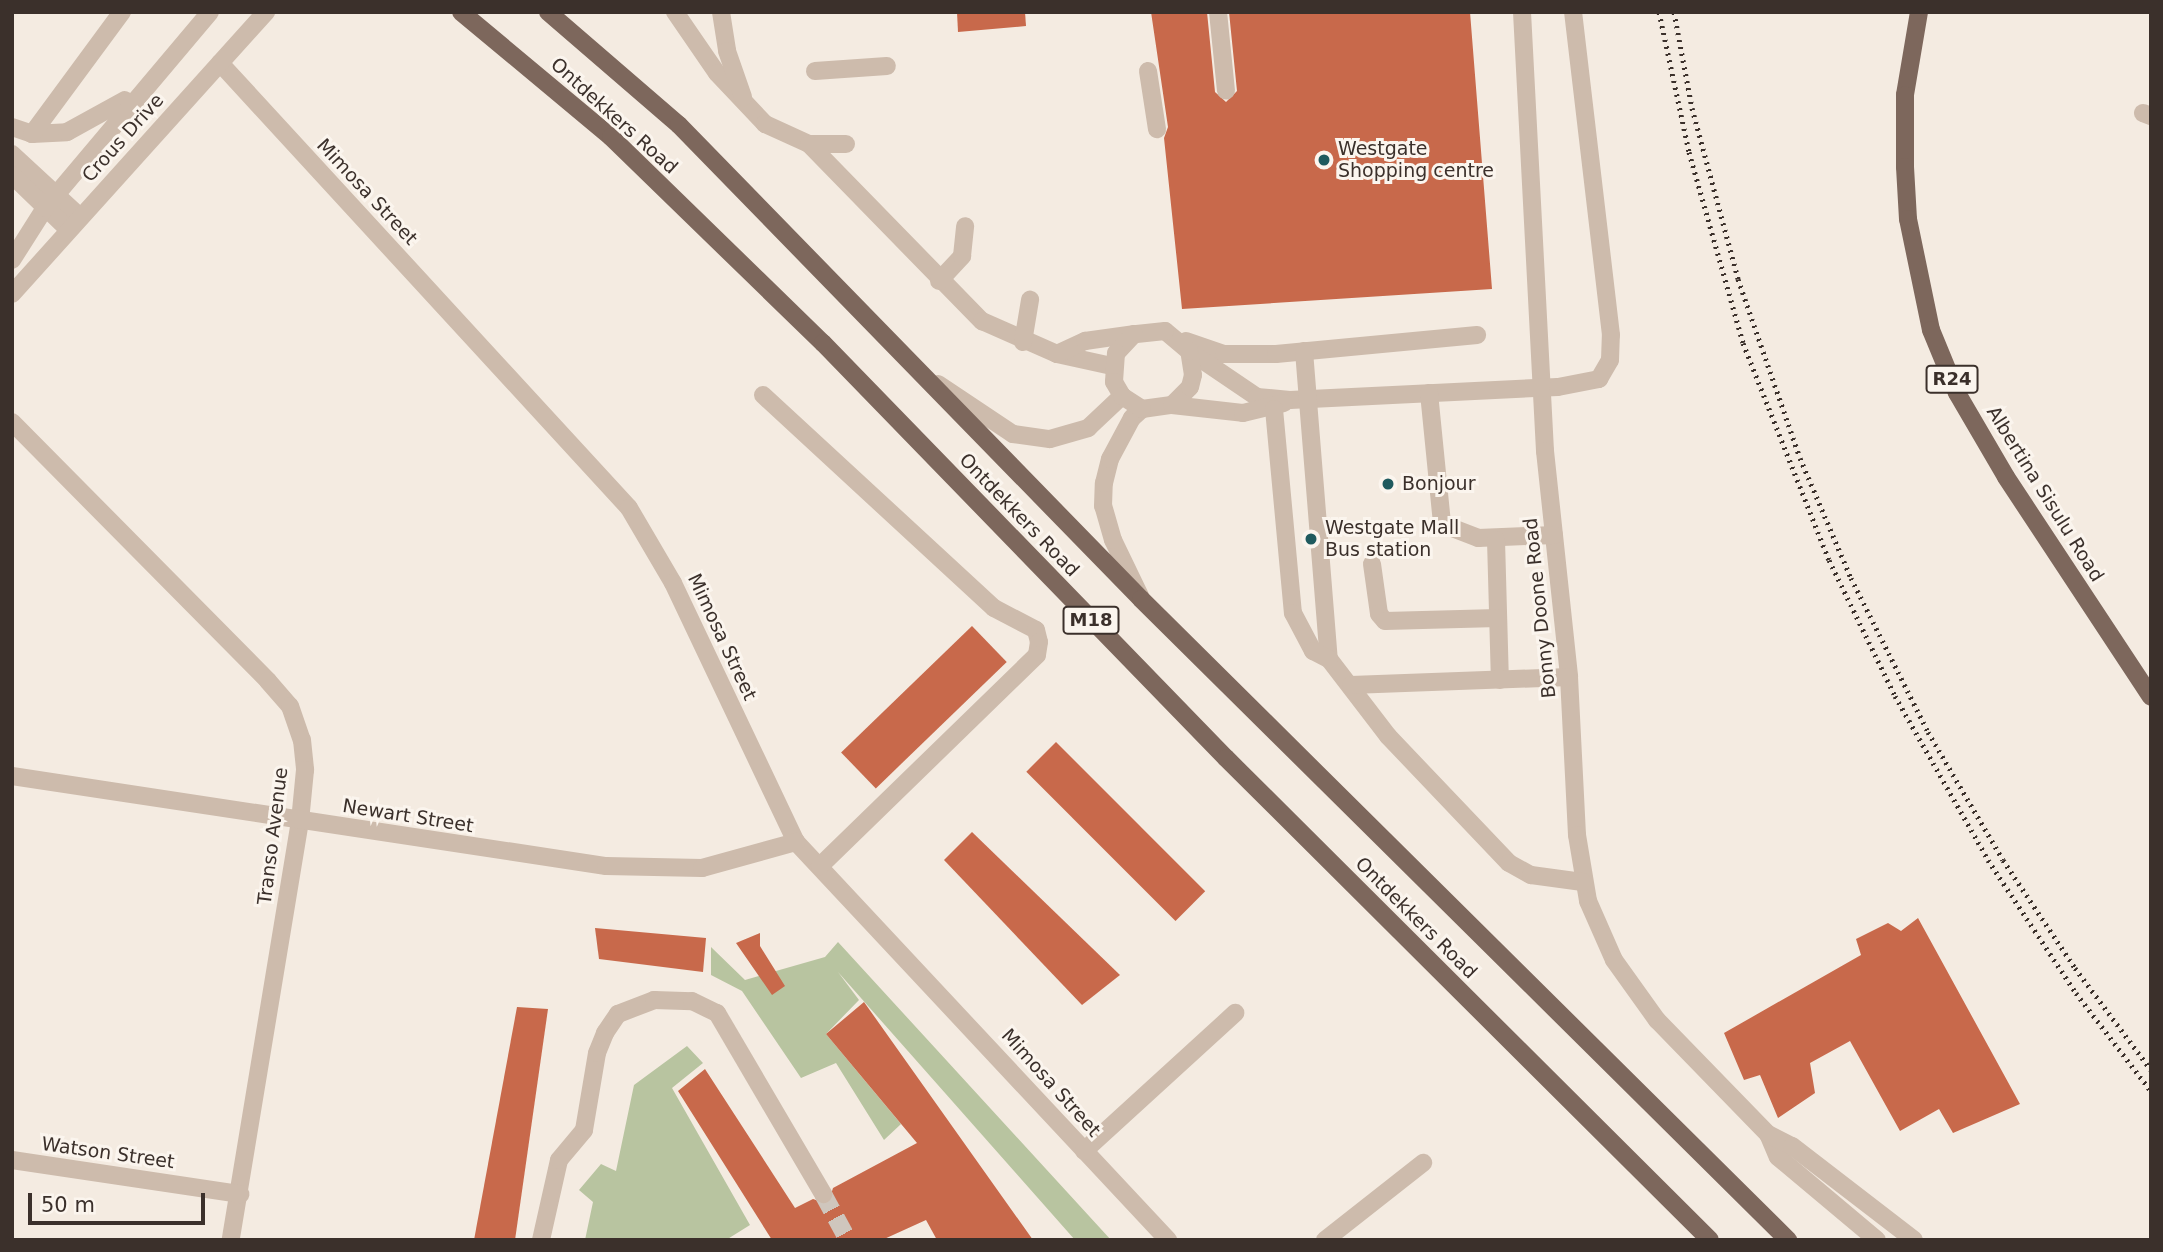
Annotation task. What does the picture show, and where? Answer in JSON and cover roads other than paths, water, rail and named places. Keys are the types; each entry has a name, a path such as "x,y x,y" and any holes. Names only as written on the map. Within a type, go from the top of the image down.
{"main road":[{"name":"Ontdekkers Road","path":"461,12 611,137 823,343 1226,758 1710,1240"},
{"name":"Ontdekkers Road","path":"548,12 678,125 1141,599 1788,1240"},
{"name":"Albertina Sisulu Road","path":"1919,12 1905,95 1905,167 1908,219 1931,330 1957,393 2006,477 2151,697"}],"street":[{"path":"32,134 122,12"},
{"name":"Crous Drive","path":"12,260 50,202 210,12"},
{"name":"Crous Drive","path":"12,294 266,12"},
{"path":"675,12 746,106 765,124 809,144 939,281 982,321 1023,342 1057,354 1112,366"},
{"path":"721,12 727,51 746,106"},
{"path":"1218,12 1226,91"},
{"name":"Bonny Doone Road","path":"1522,12 1542,388 1569,677 1583,882 1595,922 1615,961 1657,1020 1768,1134 1792,1146 1914,1240"},
{"path":"1057,354 1085,341 1165,331 1257,397 1298,400 1542,388 1599,379 1611,360 1611,335 1573,12"},
{"name":"Mimosa Street","path":"220,63 629,508 673,583 796,842 1168,1240"},
{"path":"815,71 887,66"},
{"path":"1148,71 1157,128"},
{"path":"12,127 32,134 67,132 104,116 146,85"},
{"path":"809,144 846,144"},
{"path":"12,154 50,202"},
{"path":"12,175 74,223"},
{"path":"939,281 962,256 965,226"},
{"path":"1023,342 1030,300"},
{"path":"1134,334 1116,353 1112,366 1122,396 1142,409"},
{"path":"1184,345 1224,354 1304,351 1477,335"},
{"path":"1172,405 1190,387 1193,375 1184,345"},
{"path":"1304,351 1298,400 1329,659"},
{"path":"909,363 1013,434 1050,439 1088,428 1122,396"},
{"path":"1429,393 1438,517 1452,532 1496,540 1554,535"},
{"path":"763,395 995,608 1015,615 1039,635 1037,655 820,866"},
{"path":"1141,599 1113,540 1103,506 1110,458 1132,418 1142,409 1172,405 1243,413 1274,409 1298,400"},
{"path":"1274,409 1293,614 1314,651 1329,659 1352,685 1388,736 1508,863 1531,875 1583,882"},
{"name":"Transo Avenue","path":"12,422 290,706 302,740 305,770 300,821 231,1240"},
{"path":"1496,540 1500,680"},
{"path":"1372,564 1379,614 1385,621 1498,618"},
{"path":"1352,685 1569,677"},
{"name":"Newart Street","path":"12,776 300,821 661,870 735,861 796,842"},
{"path":"541,1240 559,1160 583,1130 597,1053 605,1033 618,1014 653,1000 692,1001 717,1013 823,1194"},
{"path":"1084,1151 1234,1013"},
{"name":"Bonny Doone Road","path":"1768,1134 1778,1157 1801,1180 1877,1240"},
{"name":"Watson Street","path":"12,1160 240,1194"},
{"path":"1325,1240 1423,1163"}],"tunnel":[{"path":"823,1194 848,1240"}],"railway":[{"path":"1659,12 1689,152 1743,343 1829,560 1895,696 1988,860 2076,993 2151,1091"},
{"path":"1674,12 1692,108 1738,279 1800,458 1851,578 1928,732 2003,860 2075,968 2151,1070"}],"place":[{"name":"Westgate Shopping centre","path":"1324,160"},
{"name":"Bonjour","path":"1388,484"},
{"name":"Westgate Mall Bus station","path":"1311,539"}]}
